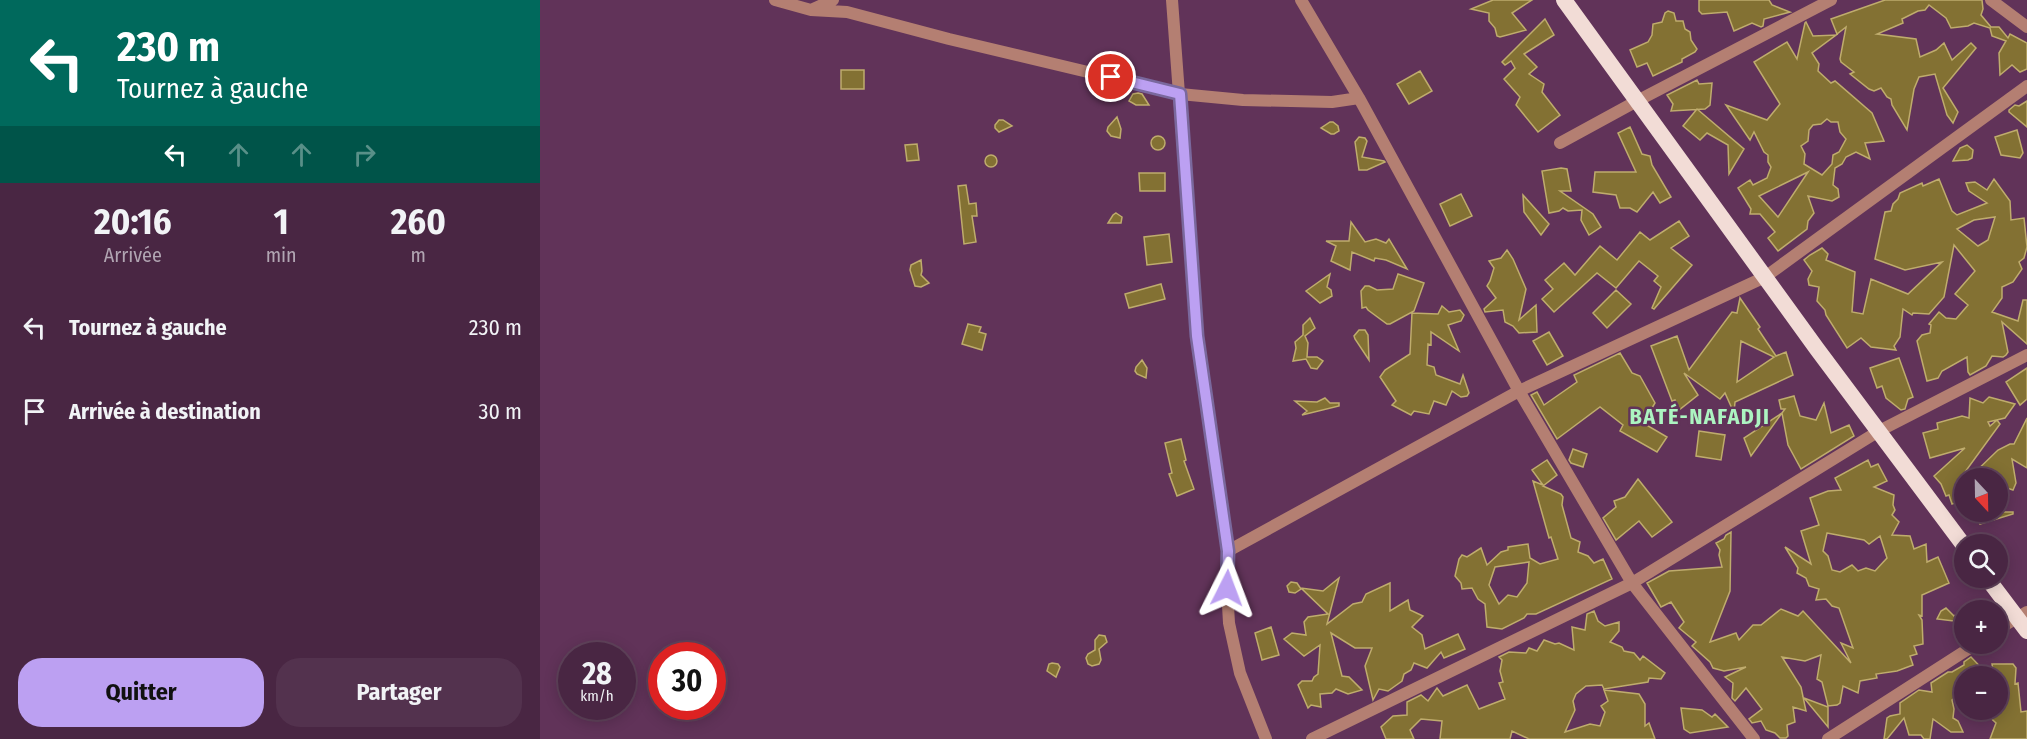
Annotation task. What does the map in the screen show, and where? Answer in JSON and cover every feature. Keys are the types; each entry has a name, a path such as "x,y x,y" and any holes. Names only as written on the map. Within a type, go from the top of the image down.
{"highway":[{"path":"1564,0 1764,277 1955,534"},
{"path":"1996,588 2024,620"}],"street":[{"path":"775,0 811,10 847,12 949,39 1180,94 1254,100 1332,102 1359,98"},
{"path":"811,10 833,0"},
{"path":"1172,0 1197,336 1228,551 1227,588 1233,645 1240,673 1266,739"},
{"path":"1301,0 1359,98 1519,391 1632,583 1755,739"},
{"path":"1560,143 1637,100 1831,0"},
{"path":"1990,0 2027,27"},
{"path":"1228,551 1519,391 1764,277 2027,86"},
{"path":"1312,739 1632,583 1879,431 2027,355"},
{"path":"2008,626 2024,620"},
{"path":"1828,739 1960,654"}],"building":[{"path":"1493,0 1532,0 1512,13 1526,30 1497,36 1495,28 1489,21 1489,13 1471,9"},
{"path":"1699,0 1769,0 1772,5 1790,12 1764,19 1761,27 1752,23 1734,31 1727,12 1702,14 1699,11"},
{"path":"1885,0 1982,0 1981,15 1991,27 1999,27 2008,38 2010,34 2027,43 2027,69 2020,72 2012,65 2000,75 1999,53 2006,41 1992,36 1990,28 1974,23 1951,28 1946,18 1929,5 1925,10 1902,19 1903,23 1877,34 1916,39 1920,57 1936,50 1944,43 1952,60 1971,43 1976,48 1943,88 1958,112 1953,123 1947,115 1935,74 1919,77 1914,89 1907,130 1892,105 1891,99 1881,88 1874,91 1869,89 1850,74 1854,72 1841,62 1846,27 1837,34 1831,19"},
{"path":"1668,11 1674,13 1676,21 1683,21 1697,49 1682,59 1682,62 1653,76 1647,63 1637,67 1630,50 1648,42 1652,35 1653,24 1662,22"},
{"path":"1545,19 1554,35 1524,54 1537,67 1529,74 1544,84 1542,92 1560,115 1538,132 1516,105 1520,97 1504,79 1515,68 1511,61 1505,65 1502,62"},
{"path":"1805,23 1813,36 1836,35 1812,53 1819,64 1818,71 1831,83 1835,81 1872,113 1884,141 1865,143 1870,159 1856,152 1846,157 1842,164 1835,168 1833,185 1838,189 1839,197 1832,201 1808,196 1814,213 1808,221 1807,229 1778,251 1768,238 1775,232 1760,214 1750,214 1751,209 1738,188 1750,180 1753,185 1767,178 1771,167 1768,155 1764,152 1754,132 1750,140 1726,105 1767,120 1780,104 1754,62 1787,42 1797,59","holes":["1827,119 1831,122 1838,122 1840,132 1846,139 1839,152 1833,155 1832,164 1822,175 1804,164 1805,154 1801,146 1808,141 1809,130 1813,125 1821,124","1808,172 1778,217 1759,196"]},
{"path":"841,70 864,70 864,89 841,89"},
{"path":"1420,71 1432,91 1409,104 1397,84"},
{"path":"1697,80 1699,84 1712,83 1710,105 1705,109 1671,111 1673,104 1667,95"},
{"path":"1133,94 1142,94 1149,105 1136,105 1129,101"},
{"path":"2027,101 2027,127 2009,110"},
{"path":"1697,109 1744,149 1729,174 1728,145 1707,133 1700,140 1683,126"},
{"path":"1117,117 1121,129 1120,138 1111,136 1107,131"},
{"path":"999,120 1012,126 999,132 995,125"},
{"path":"1330,122 1338,126 1339,131 1331,134 1321,128"},
{"path":"1630,127 1642,154 1650,156 1652,165 1671,197 1660,203 1653,192 1637,212 1630,208 1620,208 1616,195 1593,192 1595,172 1636,172 1618,133"},
{"path":"2017,130 2023,153 2020,158 2001,155 1995,137"},
{"path":"1158,136 1163,138 1165,143 1163,148 1158,150 1153,148 1151,143 1153,138"},
{"path":"1359,137 1367,141 1362,157 1385,162 1367,170 1359,170 1355,142"},
{"path":"917,144 919,160 907,161 905,145"},
{"path":"1967,145 1973,150 1972,158 1953,161 1960,148"},
{"path":"993,155 997,161 993,167 989,167 985,159"},
{"path":"1567,169 1571,191 1560,191 1593,214 1601,227 1589,235 1581,220 1582,210 1568,211 1563,208 1549,213 1542,171"},
{"path":"1139,173 1165,173 1165,191 1140,191"},
{"path":"1939,179 1952,211 1957,215 1987,203 1969,191 1966,183 1975,182 1987,190 1994,179 2010,201 2011,220 2024,218 2027,247 2024,258 2019,262 2022,269 2013,282 2002,287 2002,298 1992,312 2018,321 2023,300 2027,300 2027,344 2002,322 2008,352 2006,355 1992,356 1986,366 1970,375 1967,357 1942,371 1938,378 1927,381 1917,341 1922,335 1930,333 1931,325 1929,324 1939,312 1946,318 1956,319 1968,305 1955,294 1975,271 1954,245 1944,297 1929,314 1913,313 1912,315 1903,309 1900,337 1894,346 1896,350 1871,347 1861,338 1847,348 1825,310 1817,301 1819,287 1809,285 1808,279 1812,271 1804,260 1822,248 1828,254 1826,260 1855,272 1852,312 1863,314 1871,279 1908,294 1942,262 1905,270 1875,259 1885,212 1891,211 1900,193 1922,183 1923,186","holes":["1995,217 1988,240 1978,246 1957,229 1974,220"]},
{"path":"966,185 969,204 976,203 977,216 972,216 976,242 964,244 958,186"},
{"path":"1461,194 1472,216 1450,226 1440,204"},
{"path":"1523,195 1549,224 1541,235 1524,212"},
{"path":"1116,213 1122,217 1121,223 1108,223 1113,215"},
{"path":"1679,221 1689,236 1671,248 1692,265 1654,309 1652,308 1661,287 1654,281 1658,276 1639,261 1616,288 1597,273 1554,312 1542,299 1553,289 1545,280 1564,263 1575,275 1600,246 1617,260 1640,232 1650,240"},
{"path":"1351,222 1365,242 1376,239 1386,243 1389,239 1407,269 1386,260 1375,258 1374,261 1352,252 1350,270 1331,261 1336,246 1326,241 1349,241"},
{"path":"1169,234 1172,262 1147,265 1144,237"},
{"path":"1507,250 1526,289 1519,320 1536,305 1537,332 1519,333 1505,322 1503,310 1485,312 1484,309 1496,298 1487,286 1494,268 1489,261 1501,258"},
{"path":"921,260 921,275 929,283 921,287 915,286 910,270 911,265"},
{"path":"1330,274 1327,287 1331,290 1332,296 1320,303 1306,291"},
{"path":"1398,274 1424,283 1414,311 1387,324 1366,307 1362,308 1361,291 1365,286 1377,290 1393,289"},
{"path":"1161,284 1165,299 1129,308 1125,294"},
{"path":"1616,290 1631,304 1607,328 1593,313"},
{"path":"1740,298 1776,356 1786,352 1793,375 1735,402 1734,413 1725,393 1720,399 1684,373 1698,395 1679,410 1675,400 1672,401 1651,346 1677,336 1689,370 1732,312 1737,313","holes":["1741,341 1774,357 1737,382"]},
{"path":"1442,306 1449,312 1460,310 1464,315 1461,321 1448,325 1459,351 1431,332 1427,365 1434,367 1436,375 1460,384 1463,375 1469,393 1461,397 1452,391 1446,405 1434,401 1429,414 1414,411 1411,415 1392,405 1396,401 1380,377 1385,370 1410,354 1412,313 1438,314"},
{"path":"1310,318 1315,328 1305,336 1308,343 1307,357 1317,357 1323,361 1317,369 1311,368 1306,359 1293,361 1295,342 1303,335 1303,325"},
{"path":"968,324 981,327 979,332 986,334 982,350 962,344"},
{"path":"1359,330 1365,330 1368,335 1369,360 1354,336"},
{"path":"1549,332 1563,356 1547,365 1533,341"},
{"path":"1620,353 1632,373 1640,376 1655,403 1643,423 1667,437 1657,452 1620,431 1623,425 1600,407 1557,439 1531,395 1537,392 1544,405 1577,382 1574,375"},
{"path":"1899,358 1913,397 1908,399 1905,409 1901,410 1886,398 1882,386 1877,388 1870,368"},
{"path":"1142,360 1147,368 1146,378 1135,371"},
{"path":"2027,368 2027,399 2020,405 2006,382"},
{"path":"1794,396 1800,416 1816,420 1824,403 1831,433 1849,425 1854,436 1801,469 1788,445 1782,413 1785,409 1781,409 1779,400"},
{"path":"1989,397 2015,404 2005,418 1988,422 1990,426 1997,420 2000,424 1968,468 1954,468 1954,503 1952,504 1949,495 1946,496 1941,484 1934,476 1965,448 1930,458 1923,433 1938,429 1937,423 1962,416 1969,418 1970,398 1983,403"},
{"path":"1325,398 1330,403 1339,403 1339,406 1302,415 1307,411 1295,401 1317,402"},
{"path":"1782,413 1751,456 1744,438"},
{"path":"2027,418 2027,468 2012,459 2016,483 2013,490 2008,488 2008,468 1979,468 1998,450 2014,444"},
{"path":"1699,431 1725,435 1721,460 1696,456"},
{"path":"1181,439 1186,460 1184,461 1194,489 1177,496 1169,474 1172,473 1165,443"},
{"path":"1573,449 1587,454 1583,467 1569,460"},
{"path":"1547,460 1557,475 1543,486 1563,497 1562,505 1571,538 1580,542 1578,552 1588,556 1594,563 1603,559 1612,579 1536,614 1527,614 1524,618 1502,629 1487,627 1485,604 1478,599 1472,588 1462,589 1461,583 1455,576 1462,555 1467,557 1481,548 1487,565 1501,552 1508,550 1508,547 1528,544 1530,558 1540,564 1558,559 1551,537 1549,538 1533,481 1543,485 1532,470","holes":["1529,562 1527,583 1517,597 1508,595 1499,604 1489,585 1495,567"]},
{"path":"1868,460 1871,467 1878,464 1887,481 1874,487 1894,495 1895,510 1892,515 1899,522 1892,535 1910,536 1914,549 1926,544 1927,562 1938,557 1949,583 1922,595 1922,616 1919,615 1922,620 1923,644 1914,646 1917,654 1910,656 1913,665 1897,671 1876,674 1877,678 1860,681 1858,693 1843,686 1840,703 1837,705 1828,706 1822,682 1817,679 1821,655 1805,661 1782,657 1801,687 1806,711 1793,707 1795,722 1787,725 1788,736 1780,738 1775,733 1766,730 1761,721 1752,723 1749,719 1762,709 1746,688 1735,701 1732,698 1733,683 1725,677 1746,667 1724,671 1713,668 1710,662 1692,646 1696,642 1679,628 1684,622 1671,602 1661,607 1647,583 1669,571 1722,567 1720,550 1716,543 1731,532 1730,591 1710,642 1736,633 1739,640 1753,625 1761,625 1781,609 1798,616 1803,611 1851,663 1841,643 1853,648 1839,608 1832,606 1826,599 1816,600 1819,589 1809,586 1806,578 1797,573 1798,568 1785,547 1811,564 1801,531 1819,525 1810,498 1828,491 1841,490 1835,478","holes":["1827,533 1864,540 1869,544 1880,536 1887,558 1875,571 1866,568 1858,571 1852,565 1840,572 1832,570 1828,556 1823,551"]},
{"path":"1638,479 1672,522 1652,537 1639,521 1616,540 1603,518 1616,507 1614,501 1625,497"},
{"path":"1339,578 1327,624 1353,604 1362,602 1366,594 1390,583 1390,611 1408,600 1410,610 1423,616 1412,627 1422,635 1425,649 1458,634 1465,649 1444,658 1441,652 1427,668 1414,663 1411,670 1404,674 1402,681 1388,691 1379,689 1373,700 1365,666 1372,648 1355,648 1331,633 1342,676 1349,677 1362,690 1348,694 1336,689 1332,693 1320,694 1321,707 1311,705 1308,708 1298,685 1302,681 1312,681 1318,674 1320,645 1304,656 1284,639 1292,633 1306,635 1304,622 1308,617 1328,614 1301,588 1323,591"},
{"path":"1291,582 1297,583 1301,589 1295,593 1289,592 1287,586"},
{"path":"1946,608 1954,616 1954,621 1937,619 1941,611"},
{"path":"1594,611 1598,621 1605,626 1619,622 1619,631 1610,642 1622,647 1624,651 1634,653 1640,660 1643,656 1665,673 1661,679 1649,678 1648,682 1604,689 1602,685 1586,686 1576,694 1573,701 1575,710 1565,732 1590,724 1600,726 1605,712 1601,706 1608,701 1604,690 1639,694 1645,704 1645,726 1649,723 1655,739 1529,739 1512,731 1510,739 1440,739 1442,721 1421,719 1410,730 1414,739 1386,739 1381,727 1393,716 1407,715 1407,702 1421,695 1428,701 1437,688 1443,696 1467,685 1479,709 1505,699 1499,683 1503,682 1500,671 1502,660 1499,657 1509,652 1526,653 1529,648 1537,651 1544,640 1559,643 1574,650 1572,627 1585,630 1587,614"},
{"path":"1271,627 1279,655 1262,660 1255,633"},
{"path":"1099,635 1105,636 1107,642 1099,649 1101,660 1099,664 1092,666 1088,664 1086,658 1095,650 1095,640"},
{"path":"1971,657 1980,666 1962,666"},
{"path":"1049,664 1060,667 1056,677 1047,671"},
{"path":"1992,664 2013,664 2016,668 2015,684 2018,683 2021,712 2027,711 2027,739 1990,739 1996,723 1993,720 2008,720 2008,666 1992,666"},
{"path":"1954,671 1953,718 1958,721 1963,732 1951,732 1933,719 1930,739 1924,739 1921,735 1909,735 1904,718 1887,739 1884,739 1887,718 1900,714 1900,703 1919,690 1932,692 1931,683 1948,672"},
{"path":"1804,698 1828,707 1828,727"},
{"path":"1681,708 1702,710 1712,717 1715,714 1728,727 1690,733 1684,729"}],"district":[{"name":"BATÉ-NAFADJI","path":"1700,416"}],"route":[{"path":"1111,77 1180,94 1197,336 1228,551 1227,588"}]}
